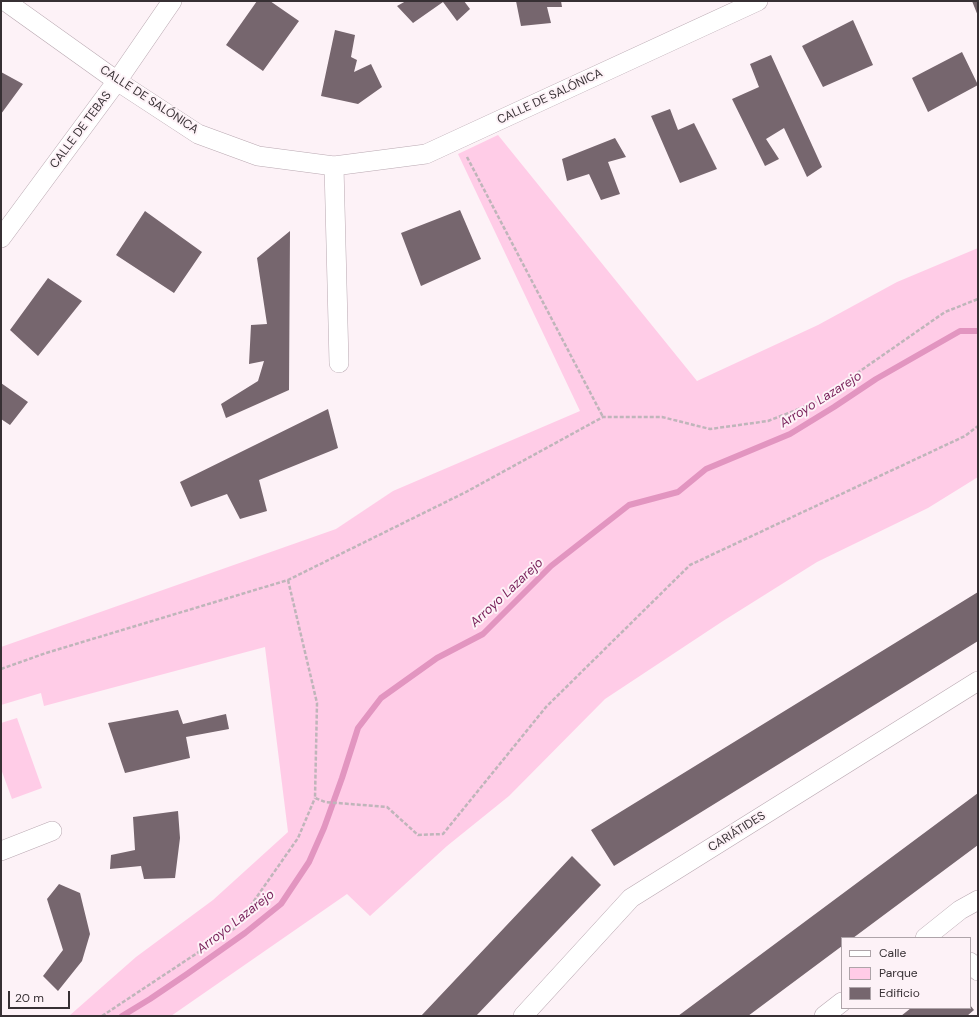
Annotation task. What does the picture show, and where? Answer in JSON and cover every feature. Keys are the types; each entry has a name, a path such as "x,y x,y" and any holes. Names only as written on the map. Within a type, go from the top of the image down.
{"street":[{"name":"CALLE DE SALÓNICA","path":"5,1 118,81 198,134 258,156 334,166 426,154 758,1"},
{"name":"CALLE DE TEBAS","path":"1,238 118,81 172,1"},
{"path":"334,166 340,363"},
{"name":"CARIÁTIDES","path":"523,1016 631,898 978,681"},
{"path":"1,851 52,831"},
{"path":"938,934 960,910 978,900"},
{"path":"971,963 978,971"},
{"path":"824,1016 841,1003"}],"path":[{"path":"458,139 603,417"},
{"path":"1,669 46,653 288,580 466,492 603,417 662,417 710,429 768,421 814,403 945,312 978,298"},
{"path":"315,798 325,802 387,807 418,835 443,834 546,707 690,565 965,436 978,426"},
{"path":"102,1016 236,928 298,838 315,798 317,704 288,580"}],"green space":[{"path":"498,135 697,381 818,325 897,282 978,248 978,477 928,508 817,562 723,621 605,699 509,796 447,846 370,916 347,894 171,1016 69,1016 136,957 213,900 288,832 265,647 44,706 41,693 1,705 1,647 336,529 393,491 580,411 458,154"},
{"path":"17,718 42,788 12,799 1,769 1,723"}],"building":[{"path":"257,1 270,1 299,21 263,71 226,45"},
{"path":"406,1 464,1 470,9 457,21 443,2 413,23 397,6"},
{"path":"516,1 561,1 562,7 547,7 551,23 521,26"},
{"path":"972,1 978,1 978,16"},
{"path":"853,20 873,65 823,87 802,46"},
{"path":"335,30 355,35 351,57 357,60 354,72 371,64 382,87 358,104 321,96"},
{"path":"962,52 978,85 928,112 912,78"},
{"path":"771,55 822,167 807,177 784,128 766,139 779,159 765,166 732,99 759,87 750,64"},
{"path":"1,72 23,84 1,114"},
{"path":"670,109 678,130 694,123 717,169 680,183 651,116"},
{"path":"615,138 626,157 608,162 620,194 601,200 589,174 567,181 562,159"},
{"path":"460,210 481,259 421,286 401,233"},
{"path":"145,211 202,252 174,293 116,255"},
{"path":"290,231 289,390 226,418 221,404 258,381 264,361 249,364 251,325 267,324 257,258"},
{"path":"48,278 82,301 38,356 10,330"},
{"path":"1,383 28,402 10,425 1,419"},
{"path":"328,409 338,448 259,480 267,511 240,519 227,494 191,507 180,482"},
{"path":"978,592 978,641 614,866 591,830"},
{"path":"178,710 183,724 226,714 229,729 186,737 190,758 125,773 108,723"},
{"path":"978,793 978,845 854,937 841,937 841,947 748,1016 678,1016"},
{"path":"178,811 180,838 175,878 144,879 141,866 110,869 111,855 135,850 133,817"},
{"path":"572,856 601,885 476,1016 421,1016"},
{"path":"59,884 80,893 90,934 82,961 58,991 43,976 63,950 47,899"},
{"path":"971,1006 974,1010 967,1016 901,1016 910,1009 971,1009"}],"waterway":[{"name":"Arroyo Lazarejo","path":"122,1016 187,974 245,933 281,904 309,862 324,828 358,728 381,698 437,658 483,634 551,566 629,505 678,492 706,469 790,434 876,379 960,331 978,331"}]}
